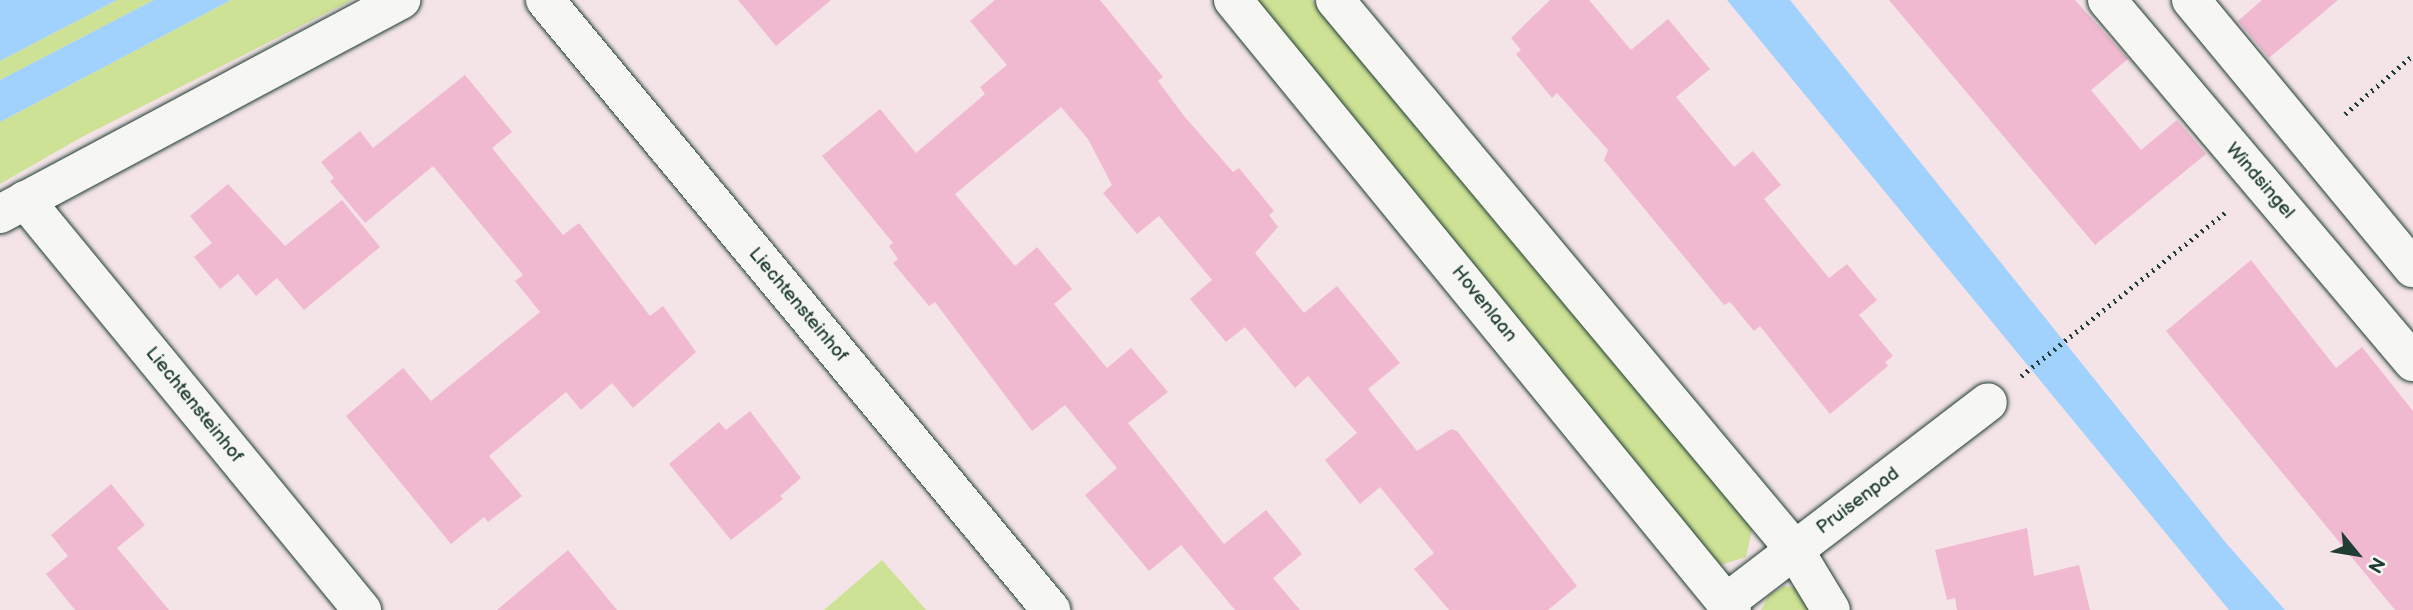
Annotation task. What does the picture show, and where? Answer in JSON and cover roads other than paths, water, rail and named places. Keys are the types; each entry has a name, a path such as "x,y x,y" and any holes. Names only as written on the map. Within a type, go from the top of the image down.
{"street":[{"name":"Liechtensteinhof","path":"362,610 13,207 401,0"},
{"name":"Liechtensteinhof","path":"545,0 1051,610"},
{"name":"Hovenlaan","path":"1233,0 1730,606"},
{"path":"1335,0 1794,549 1831,610"},
{"name":"Windsingel","path":"2106,0 2413,362"},
{"path":"2191,0 2413,268"},
{"name":"Pruisenpad","path":"1730,606 1794,549 2002,392"}],"water":[{"path":"0,0 117,0 0,61"},
{"path":"154,0 231,0 0,122 0,80"},
{"path":"1727,0 1790,0 2226,543 2285,610 2229,610"}]}
